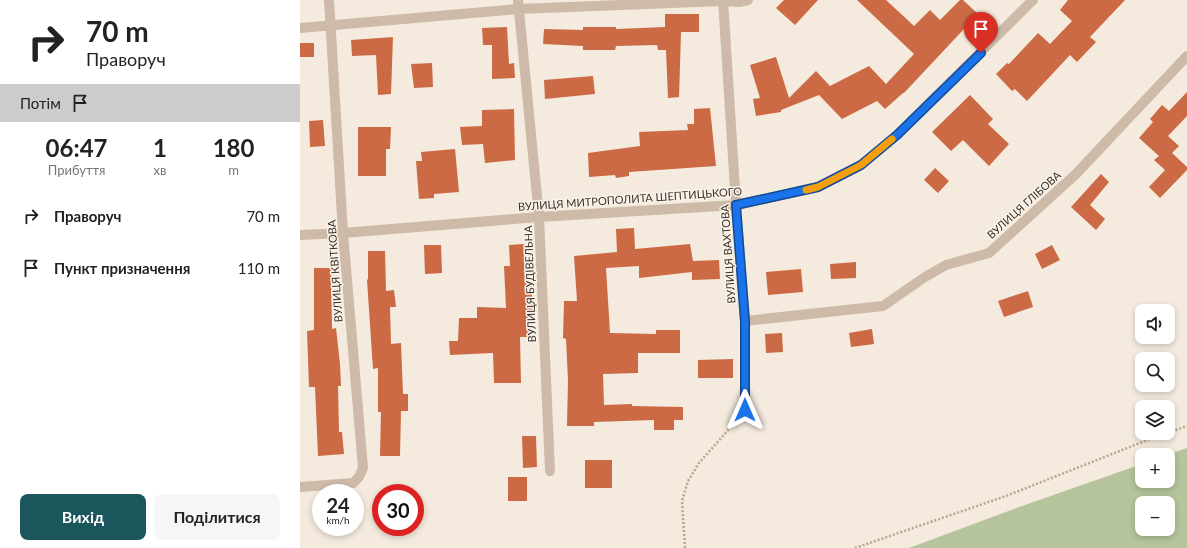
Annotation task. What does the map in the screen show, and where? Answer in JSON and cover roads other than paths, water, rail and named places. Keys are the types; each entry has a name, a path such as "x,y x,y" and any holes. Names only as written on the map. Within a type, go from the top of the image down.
{"street":[{"name":"ВУЛИЦЯ КВІТКОВА","path":"300,487 353,483 359,477 362,468 343,233 329,0"},
{"path":"300,28 518,4 739,2 748,0"},
{"name":"ВУЛИЦЯ МИТРОПОЛИТА ШЕПТИЦЬКОГО","path":"300,235 343,233 539,217 736,205 818,187 861,165 897,135 1033,0"},
{"name":"ВУЛИЦЯ ВАХТОВА","path":"723,1 745,321 745,410"},
{"name":"ВУЛИЦЯ БУДІВЕЛЬНА","path":"518,4 539,217 550,471"},
{"name":"ВУЛИЦЯ ГЛІБОВА","path":"745,321 883,306 925,277 946,266 989,253 1076,174 1187,56"}]}
